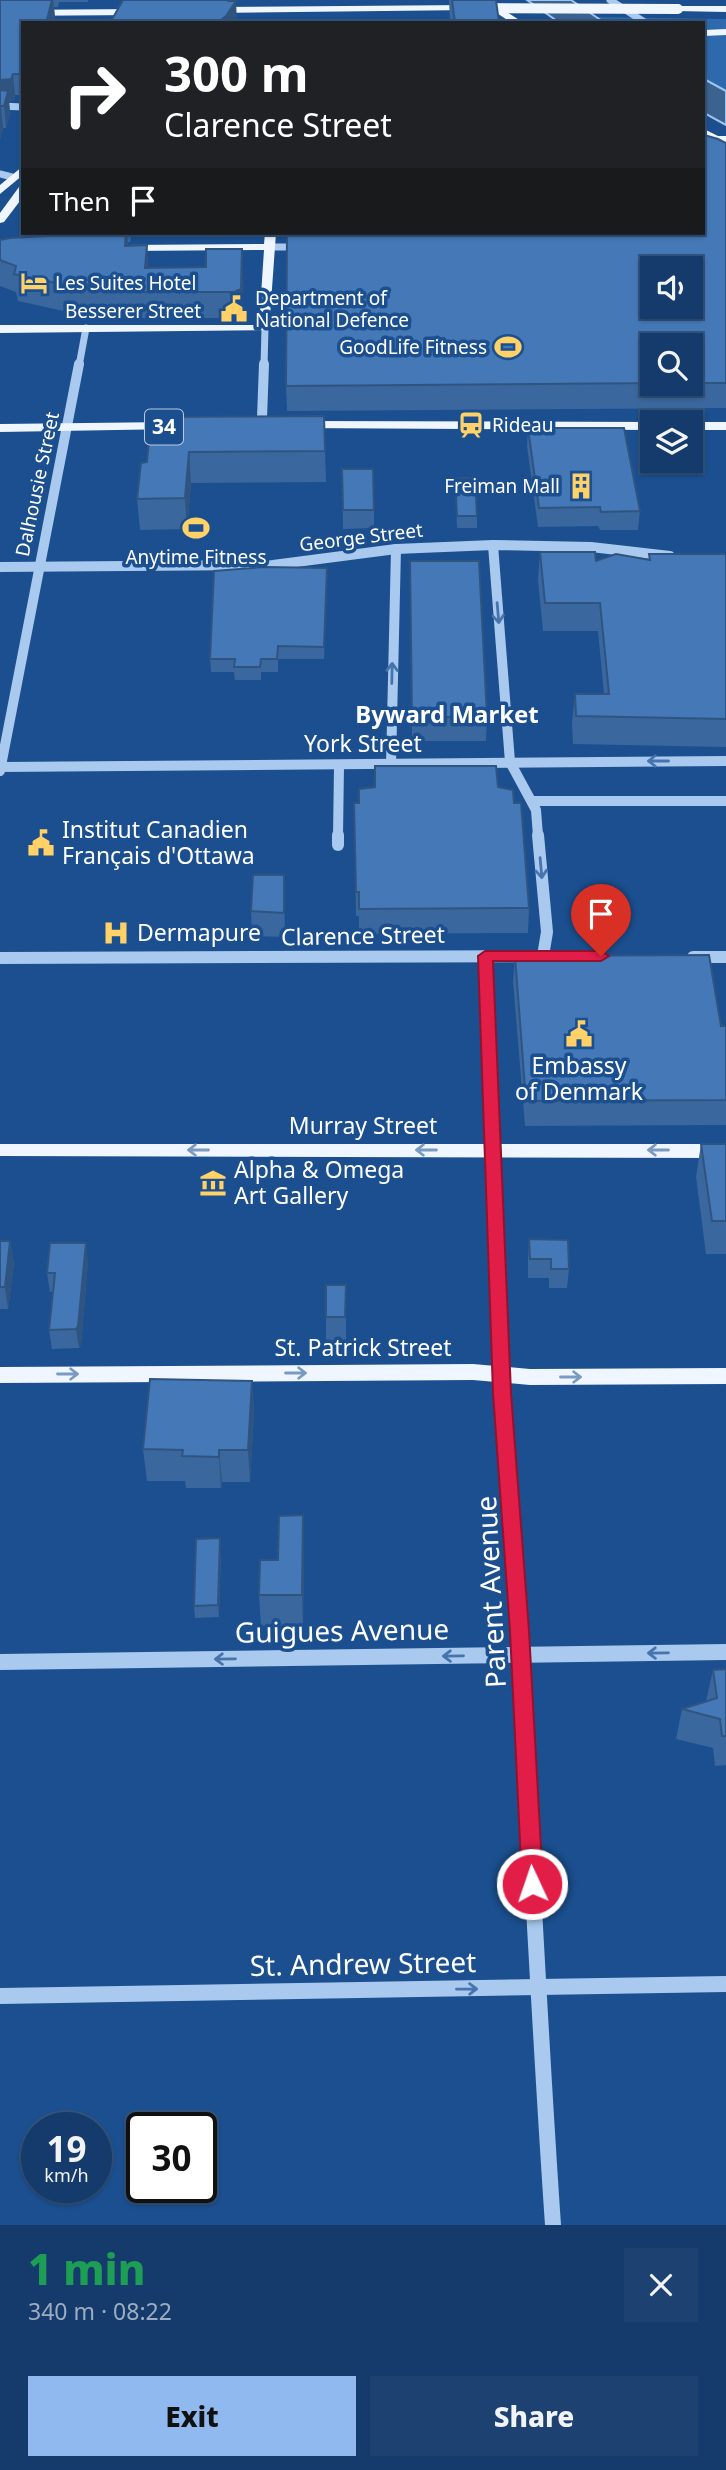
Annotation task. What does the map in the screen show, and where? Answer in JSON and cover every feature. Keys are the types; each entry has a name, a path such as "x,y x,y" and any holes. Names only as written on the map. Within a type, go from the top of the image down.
{"main road":[{"path":"482,0 516,21"},
{"path":"497,0 529,21"},
{"path":"269,20 273,4"},
{"path":"203,10 273,4 726,9"},
{"path":"290,20 293,4"},
{"path":"0,13 154,11"},
{"path":"705,33 726,32"},
{"path":"705,131 726,130"},
{"path":"705,132 726,142"},
{"path":"705,140 726,142"},
{"path":"705,140 726,151"},
{"path":"0,191 21,170"},
{"path":"0,220 21,192"},
{"path":"265,328 270,235"},
{"path":"116,247 269,247"},
{"name":"Besserer Street","path":"0,329 265,328"},
{"path":"246,425 640,426"},
{"name":"34","path":"0,428 190,426"},
{"path":"703,426 726,426"},
{"name":"Murray Street","path":"0,1150 726,1151"},
{"name":"St. Patrick Street","path":"0,1375 473,1372 503,1375 726,1376"}],"street":[{"path":"610,0 643,21"},
{"path":"118,12 123,2"},
{"path":"0,106 21,107"},
{"path":"0,174 12,177"},
{"path":"269,247 313,247"},
{"name":"Dalhousie Street","path":"0,768 86,328"},
{"path":"262,418 265,328"},
{"path":"493,545 510,762 536,810 547,932 543,956"},
{"name":"George Street","path":"0,567 273,565 396,549 493,545 581,546 679,557"},
{"path":"391,765 396,549"},
{"name":"York Street","path":"0,768 726,761"},
{"path":"338,845 339,766"},
{"path":"532,801 726,802"},
{"name":"Parent Avenue","path":"485,956 503,1375 521,1655 537,1987 554,2225"},
{"name":"Clarence Street","path":"0,958 576,956"},
{"path":"685,957 726,957"},
{"name":"Guigues Avenue","path":"0,1662 726,1653"},
{"name":"St. Andrew Street","path":"0,1996 726,1984"}],"shaded area":[{"path":"527,0 571,0 602,21 557,21"},
{"path":"596,17 726,19 726,91 705,80 705,21 602,21"},
{"path":"705,80 726,91 726,125 705,114"}],"building":[{"path":"0,0 52,0 47,21 21,21 21,74 13,74 11,79 0,80"},
{"path":"123,0 236,1 220,21 111,21"},
{"path":"452,0 496,0 499,21 455,21"},
{"path":"0,90 8,91 4,106 0,108"},
{"path":"705,135 718,139 726,143 726,383 703,383 703,333 640,333 640,383 286,386 287,235 705,235"},
{"path":"126,235 125,246 147,245 145,268 206,267 206,249 242,249 241,289 234,292 139,292 125,283 65,285 14,274 16,266 0,260 0,240"},
{"path":"324,416 325,451 189,452 185,498 137,499 141,463 147,462 151,417"},
{"name":"Freiman Mall","path":"528,428 624,428 640,511 601,512 600,507 539,508"},
{"path":"342,469 373,469 374,510 343,510"},
{"path":"455,478 475,478 477,516 457,516"},
{"path":"540,552 595,552 596,561 616,554 650,560 649,554 726,554 726,719 576,716 575,694 609,694 600,603 545,603"},
{"path":"410,561 479,561 487,717 412,717"},
{"path":"264,567 327,568 324,647 278,646 277,659 261,659 260,667 234,667 235,659 210,659 214,571"},
{"path":"375,766 496,766 498,787 513,790 514,803 521,803 529,908 359,909 359,892 356,892 354,803 359,803 359,789 375,787"},
{"path":"253,875 284,875 284,913 251,911"},
{"path":"709,955 721,1026 726,1026 726,1100 526,1101 515,956"},
{"path":"701,1144 726,1144 726,1221 712,1221"},
{"path":"529,1239 568,1240 569,1269 551,1269 551,1259 530,1259"},
{"path":"0,1241 10,1241 5,1287 0,1287"},
{"path":"50,1243 86,1243 76,1329 49,1330 55,1273 47,1273"},
{"path":"326,1285 346,1285 345,1317 326,1317"},
{"path":"150,1379 252,1381 248,1450 219,1450 219,1457 182,1456 183,1450 143,1449"},
{"path":"303,1515 302,1595 259,1595 260,1560 278,1560 279,1516"},
{"path":"220,1538 218,1605 194,1606 196,1539"},
{"path":"726,1669 726,1736 722,1736 720,1719 682,1709 717,1698 713,1670"}],"place":[{"name":"Les Suites Hotel","path":"34,283"},
{"name":"Department of National Defence","path":"234,309"},
{"name":"GoodLife Fitness","path":"508,347"},
{"name":"Rideau","path":"471,425"},
{"name":"Freiman Mall","path":"581,486"},
{"name":"Anytime Fitness","path":"196,528"},
{"name":"Institut Canadien Français d'Ottawa","path":"41,843"},
{"name":"Dermapure","path":"116,933"},
{"name":"Embassy of Denmark","path":"579,1034"},
{"name":"Alpha & Omega Art Gallery","path":"213,1183"}],"district":[{"name":"Byward Market","path":"447,715"}],"route":[{"path":"532,1884 520,1631 502,1393 485,956 601,956"}]}
